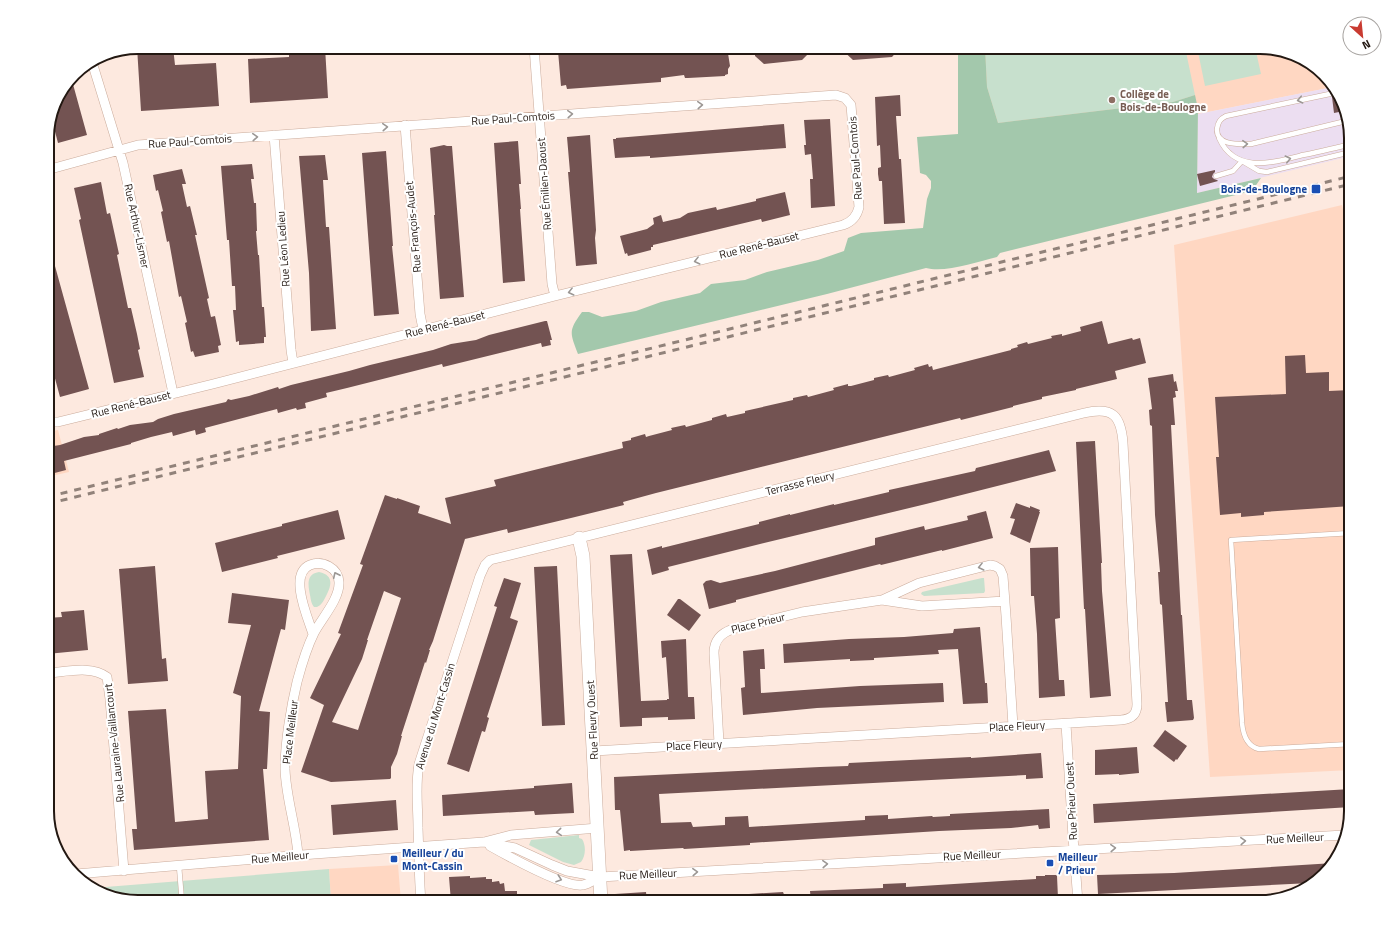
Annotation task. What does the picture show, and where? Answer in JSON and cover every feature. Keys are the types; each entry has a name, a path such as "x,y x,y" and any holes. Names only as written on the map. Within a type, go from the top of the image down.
{"street":[{"name":"Rue Émilien-Daoust","path":"535,54 552,284 555,296"},
{"name":"Rue Arthur-Lismer","path":"93,67 119,150 173,393"},
{"name":"Rue Paul-Comtois","path":"54,168 138,145 836,95 842,96 850,102 852,111 859,207 855,217 850,222 843,225"},
{"name":"Rue François-Audet","path":"405,125 419,306 423,329"},
{"name":"Rue Léon Ledieu","path":"274,135 290,343 294,363"},
{"name":"Rue René-Bauset","path":"54,423 423,329 843,225"},
{"name":"Terrasse Fleury","path":"488,562 496,558 1084,413 1098,411 1112,414"},
{"name":"Place Fleury","path":"594,751 1066,724 1126,720 1134,716 1137,708 1122,433 1119,422 1112,414"},
{"name":"Rue Fleury Ouest","path":"579,538 583,556 601,895"},
{"name":"Avenue du Mont-Cassin","path":"421,895 416,782 419,764 483,567 488,562"},
{"name":"Place Meilleur","path":"298,855 297,837 287,785 286,762 292,703 313,634 335,596 339,583 334,570 326,565 319,564 312,564 307,567 302,572 300,578 301,595 313,634"},
{"name":"Place Prieur","path":"718,743 714,645 720,636 730,630 798,614 882,600 919,583 990,565 995,566 1001,571 1005,601 1013,726"},
{"name":"Place Prieur","path":"882,600 922,606 1005,601"},
{"name":"Rue Lauraine-Vaillancourt","path":"54,673 91,670 101,672 107,677 124,871"},
{"name":"Rue Prieur Ouest","path":"1066,724 1077,895"},
{"name":"Rue Meilleur","path":"83,874 298,855 484,842 511,836 598,828"},
{"name":"Rue Meilleur","path":"484,842 515,848 567,871 600,877 1340,835"}],"lane":[{"path":"1331,93 1226,116 1220,120 1217,132 1229,154 1259,171 1267,172 1344,154"},
{"path":"1219,138 1239,144 1251,144 1342,122"},
{"path":"1242,161 1257,163 1272,162 1344,146"},
{"path":"1216,176 1233,171 1242,161"},
{"path":"1344,533 1231,540 1242,723 1245,739 1252,746 1259,749 1344,744"},
{"path":"179,866 181,895"}],"shaded area":[{"name":"Collège de Bois-de-Boulogne","path":"958,54 1271,55 1287,58 1307,68 1327,88 1198,114 958,134"},
{"path":"1327,88 1338,106 1341,116 1344,138 1344,158 1197,193 1198,114"},
{"path":"1342,205 1344,213 1344,770 1210,777 1174,245"},
{"path":"58,430 69,472 54,475 54,431"},
{"path":"398,865 400,895 331,895 329,869"}],"green space":[{"path":"958,54 985,54 987,87 998,123 1173,102 1195,95 1198,109 1197,193 1261,178 1252,191 1000,253 997,257 970,264 942,269 926,268 827,294 578,354 573,341 572,328 582,312 589,312 602,317 636,311 661,302 700,293 711,284 745,280 767,272 818,260 844,251 848,238 861,233 923,228 931,181 926,175 920,173 917,137 958,134"},
{"path":"985,54 1186,54 1195,95 1173,102 998,123 987,87"},
{"path":"1198,54 1257,54 1261,74 1205,86"},
{"path":"319,572 324,573 329,578 329,590 323,602 319,606 314,607 311,600 309,580 312,575"},
{"path":"984,578 984,593 924,596 921,594 922,592"},
{"path":"579,835 579,838 582,839 584,844 585,854 581,862 574,865 563,862 529,845 531,840"},
{"path":"329,869 331,895 138,895 111,891 103,887"}],"building":[{"path":"137,54 174,54 175,65 216,63 219,106 141,111"},
{"path":"289,54 325,54 328,98 250,103 248,59 289,57"},
{"path":"558,54 728,54 730,66 728,69 728,74 725,76 685,78 684,75 661,78 661,82 567,89 566,85 561,86"},
{"path":"755,54 808,54 802,60 764,64 755,56"},
{"path":"847,54 895,54 892,57 853,60"},
{"path":"73,85 87,135 58,143 55,130 57,116 65,96"},
{"path":"900,95 901,116 896,116 899,159 901,159 905,223 884,224 882,181 879,181 878,174 878,168 881,167 880,145 877,146 875,97"},
{"path":"1332,97 1333,97 1340,112 1334,113"},
{"path":"830,119 835,206 811,208 810,179 813,179 811,154 805,155 804,145 806,145 804,120"},
{"path":"784,124 786,148 650,158 650,156 615,158 613,139 616,138"},
{"path":"590,135 597,264 576,266 568,172 570,172 567,137"},
{"path":"518,141 521,184 519,184 520,209 525,281 503,283 494,143"},
{"path":"444,145 452,146 464,297 440,299 430,148"},
{"path":"386,151 392,246 399,314 374,316 362,153"},
{"path":"325,155 328,180 323,180 326,227 329,227 336,329 311,331 309,273 299,156"},
{"path":"252,164 254,179 251,179 254,203 256,203 256,231 266,337 264,337 264,343 239,345 239,341 236,342 233,310 236,310 235,286 232,286 229,240 227,240 221,166"},
{"path":"182,169 186,184 182,184 187,207 190,206 197,235 195,235 209,298 207,299 211,317 215,316 221,345 218,346 219,352 195,357 193,351 191,352 185,323 187,322 181,296 179,297 169,241 167,242 161,212 163,211 158,190 156,191 153,175"},
{"path":"1215,170 1212,177 1218,181 1200,186 1197,174"},
{"path":"101,182 107,214 110,213 119,254 117,255 128,308 131,308 137,334 140,349 138,350 144,377 114,383 79,220 81,219 74,188"},
{"path":"785,192 790,215 762,222 761,219 653,245 651,250 628,256 627,253 625,254 620,236 647,229 654,224 653,218 661,215 663,222 680,218 688,213 716,207 717,210 756,201 756,199"},
{"path":"54,262 89,389 60,397 54,375"},
{"path":"547,321 552,340 550,340 551,345 542,347 541,343 443,367 442,364 326,393 327,397 305,403 306,408 297,410 296,408 278,413 277,409 205,428 206,432 196,435 195,430 173,436 172,432 151,437 131,444 64,461 66,470 54,473 54,446 84,437 99,435 117,428 153,422 174,414 226,402 228,399 231,400 249,396 278,387 279,389 433,350 451,344 476,340 489,335"},
{"path":"1102,321 1108,344 1132,338 1133,340 1140,338 1146,363 1115,371 1117,379 1042,397 1042,399 1013,407 961,420 960,418 656,493 623,502 624,505 571,518 508,533 507,529 465,539 426,663 425,662 401,736 397,754 391,767 391,778 331,782 301,772 324,705 310,698 341,634 338,633 363,565 360,564 385,495 420,506 418,513 451,524 445,498 496,486 494,480 623,448 622,442 645,434 646,437 672,430 671,428 685,425 686,427 712,420 712,418 726,414 727,417 745,413 745,411 793,400 793,398 807,395 808,397 834,390 833,388 848,384 848,386 851,386 874,380 874,378 888,375 889,377 915,370 914,368 928,364 929,367 932,366 933,370 1011,350 1018,347 1017,345 1027,342 1028,344 1052,338 1051,336 1062,334 1062,336 1081,331 1080,327","holes":["384,591 401,598 358,730 332,722 362,659"]},
{"path":"1305,355 1306,373 1329,372 1329,391 1344,390 1344,506 1264,512 1264,515 1241,517 1241,513 1220,515 1216,457 1219,457 1215,397 1286,394 1285,356"},
{"path":"1173,374 1174,382 1176,381 1178,391 1175,391 1176,397 1173,398 1175,425 1171,425 1181,615 1187,700 1192,700 1194,718 1193,720 1167,722 1165,702 1168,702 1162,605 1160,604 1158,572 1160,572 1155,515 1152,426 1150,425 1149,410 1152,409 1148,378"},
{"path":"1095,441 1102,563 1102,591 1111,696 1090,698 1076,442"},
{"path":"1049,450 1056,471 668,567 669,570 652,575 647,550 662,546 662,548 759,524 759,522 790,514 889,492 889,490 975,471 976,468"},
{"path":"1016,503 1040,510 1030,543 1010,534 1015,519 1010,518"},
{"path":"338,510 345,539 277,556 278,558 222,572 215,543"},
{"path":"986,511 993,538 942,551 880,564 736,600 736,602 709,609 703,584 706,581 711,580 720,583 775,571 875,545 875,538 924,526 925,530 968,520 967,516"},
{"path":"1058,547 1060,618 1055,619 1059,680 1064,680 1065,696 1039,698 1037,634 1034,596 1031,596 1030,548"},
{"path":"632,554 641,701 669,699 666,657 662,658 661,641 686,639 688,697 694,697 695,719 668,720 668,717 642,718 642,726 620,727 610,555"},
{"path":"155,566 162,659 166,658 168,681 128,684 119,569"},
{"path":"557,566 565,725 542,726 534,567"},
{"path":"504,578 521,583 510,618 518,621 487,717 489,718 485,732 482,731 469,772 447,764 497,607 494,606"},
{"path":"232,593 289,600 285,630 281,629 259,711 270,712 267,769 263,769 269,840 134,850 132,829 137,829 128,711 166,709 175,822 208,819 205,771 238,769 241,696 233,693 251,625 228,623"},
{"path":"678,599 701,615 689,631 667,615"},
{"path":"84,610 88,650 54,653 54,618 62,617 61,612"},
{"path":"980,627 988,703 963,704 958,649 938,650 939,654 874,658 874,660 850,661 850,659 784,663 783,644 953,633 954,629"},
{"path":"764,649 765,669 760,669 761,693 860,686 943,683 944,702 817,708 743,715 741,688 745,687 743,651"},
{"path":"1165,730 1187,746 1174,762 1153,746"},
{"path":"1137,747 1139,773 1095,775 1095,750"},
{"path":"1041,753 1043,778 1026,779 1026,775 659,794 661,823 691,822 693,827 725,825 725,817 748,816 749,827 865,820 865,816 888,815 888,819 1049,809 1050,828 1039,829 1038,825 1011,828 750,843 750,845 624,851 620,810 615,810 614,777 848,766 849,763 971,758"},
{"path":"572,783 574,813 535,815 534,811 443,816 442,795 534,788 534,786"},
{"path":"1344,789 1344,807 1094,823 1093,804"},
{"path":"396,800 398,830 333,835 331,805"},
{"path":"1325,864 1307,881 1302,883 1098,894 1097,875 1174,873"},
{"path":"1036,876 1057,876 1058,895 810,895 810,891 883,888 883,884 906,883 906,887 1036,879"},
{"path":"449,877 486,877 486,879 492,879 492,882 499,881 500,884 504,883 505,891 517,891 517,895 450,895"},
{"path":"646,892 646,895 615,895"},
{"path":"783,892 784,895 749,895"}],"railway":[{"path":"54,495 1344,178"},
{"path":"54,502 1344,186"}],"place":[{"name":"Collège de Bois-de-Boulogne","path":"1112,100"},
{"name":"Bois-de-Boulogne","path":"1316,189"},
{"name":"Meilleur / du Mont-Cassin","path":"394,859"},
{"name":"Meilleur / Prieur","path":"1050,863"}]}
